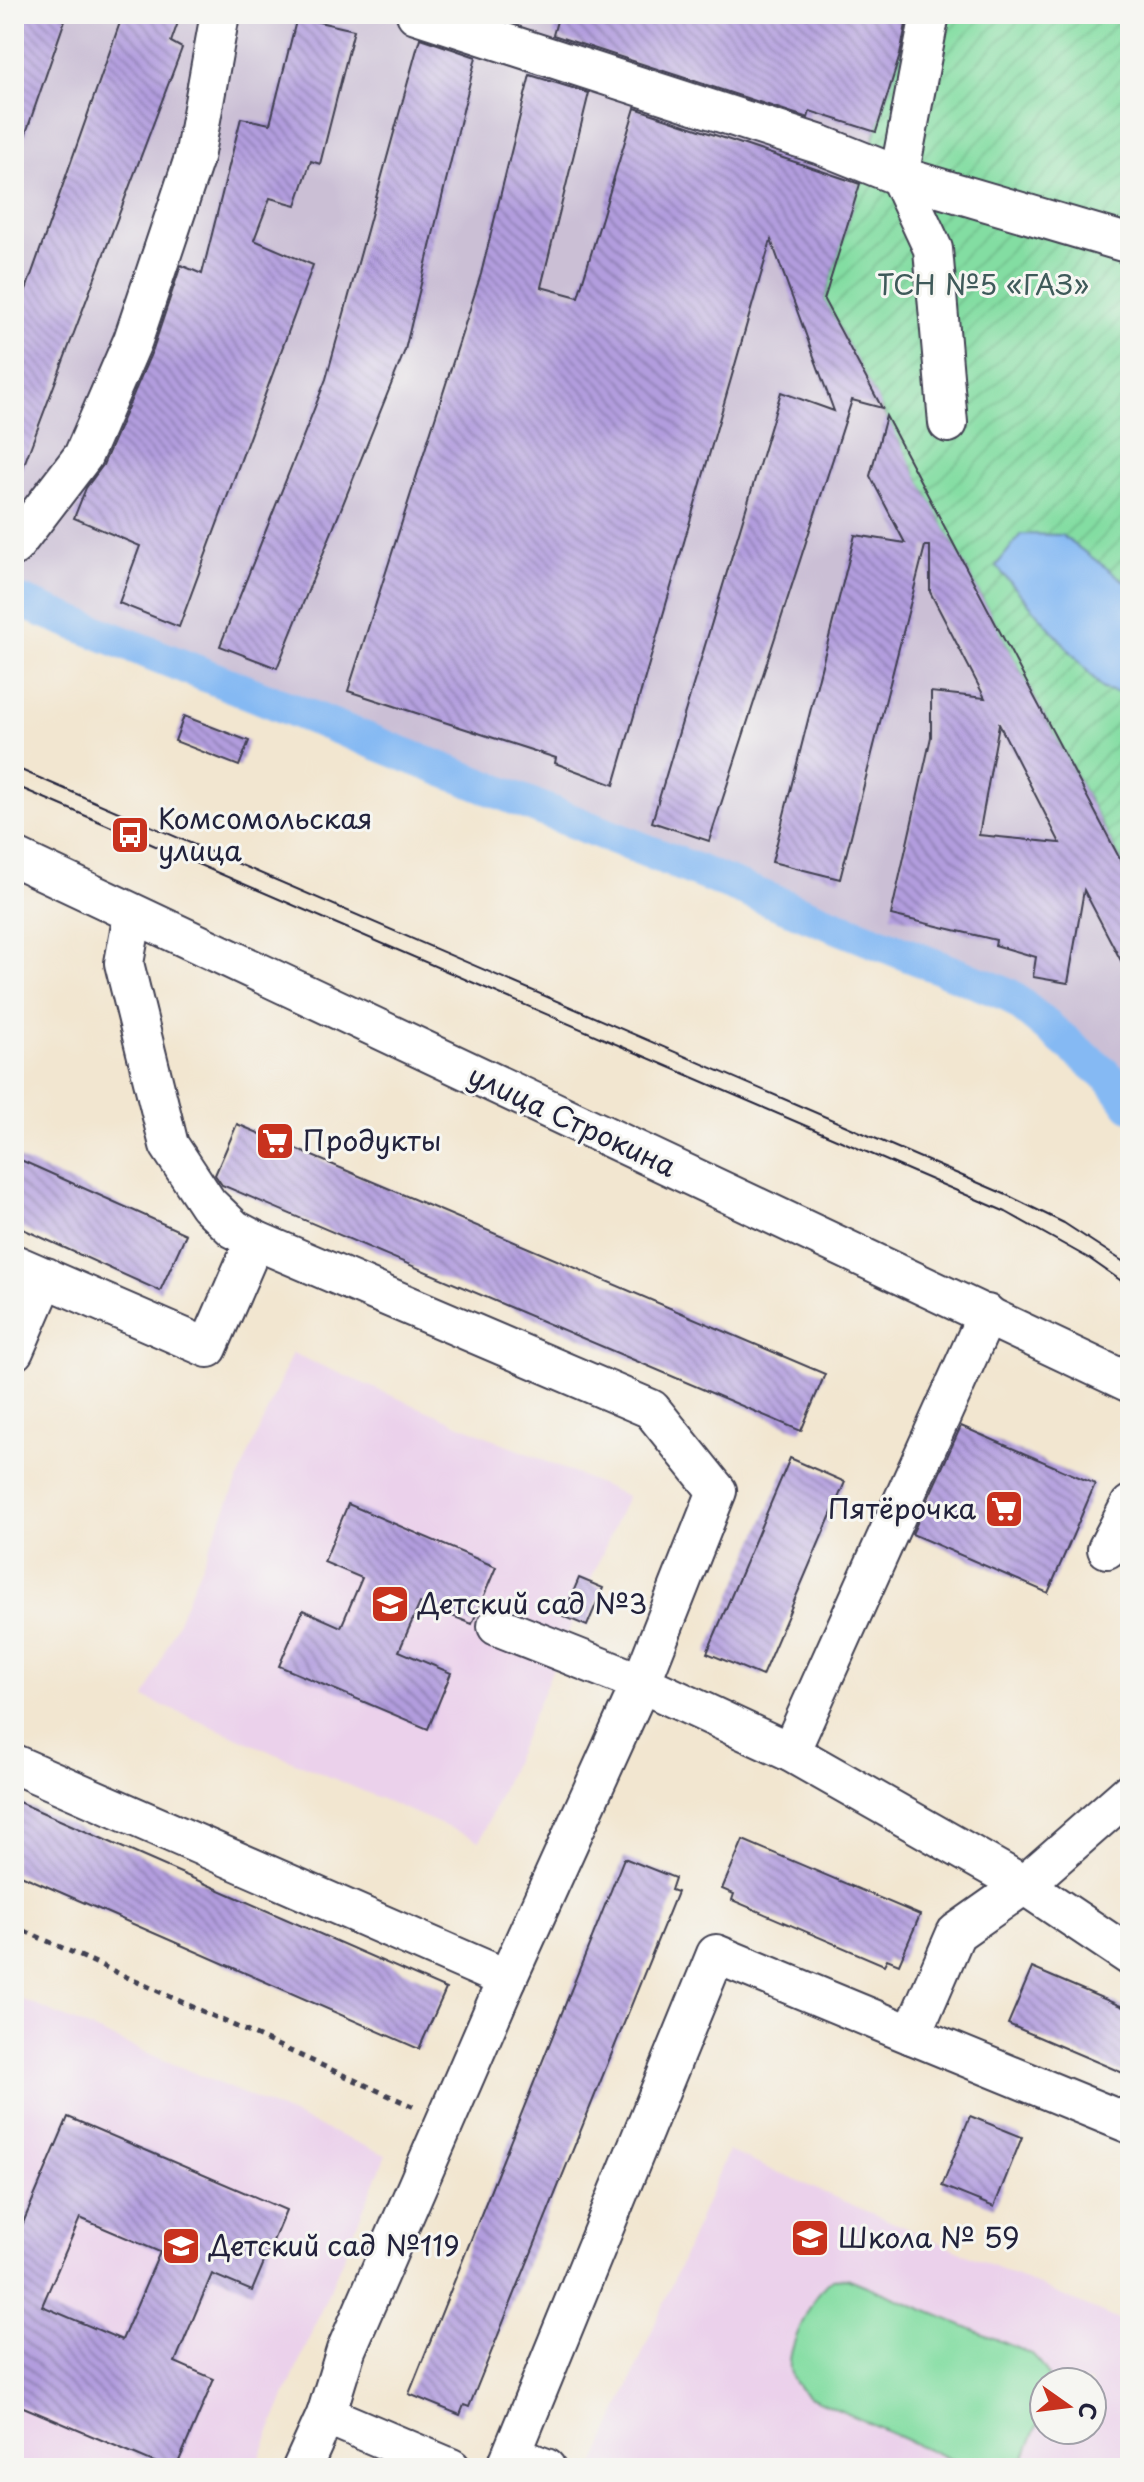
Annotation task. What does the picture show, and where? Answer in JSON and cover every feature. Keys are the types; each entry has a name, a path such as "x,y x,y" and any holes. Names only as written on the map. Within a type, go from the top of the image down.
{"street":[{"path":"14,546 83,456 133,340 194,158 220,14"},
{"path":"416,14 821,145 899,176 1130,244"},
{"path":"930,14 899,176 933,249 948,423"},
{"name":"улица Строкина","path":"14,857 1130,1383"},
{"path":"133,914 124,963 169,1145 208,1204 234,1229 255,1240 651,1409 717,1491 641,1683 507,1979 346,2350 326,2415 302,2468"},
{"path":"14,1351 30,1270 208,1348 255,1240"},
{"path":"790,1752 987,1314"},
{"path":"1107,1549 1130,1505"},
{"path":"497,1626 641,1683 790,1752 1024,1885 1130,1956"},
{"path":"14,1764 507,1979"},
{"path":"912,2035 956,1933 1024,1885 1130,1792"},
{"path":"521,2464 716,1954 1130,2124"},
{"path":"326,2415 451,2468"}],"path":[{"path":"14,1926 446,2121"}],"shaded area":[{"path":"14,14 912,14 824,300 1130,878 1130,1086 1011,990 14,610"},
{"name":"Детский сад №3","path":"292,1353 627,1496 590,1582 603,1588 587,1626 573,1621 480,1841 145,1698"},
{"name":"Детский сад №119","path":"14,1996 386,2155 255,2468 14,2468"},
{"name":"Школа № 59","path":"728,2151 1130,2325 1130,2468 594,2468"}],"green space":[{"name":"ТСН №5 «ГАЗ»","path":"912,14 1130,14 1130,878 824,300"},
{"path":"847,2278 1032,2354 1042,2366 1028,2366 1029,2446 1023,2462 1017,2468 970,2468 801,2391 790,2370 793,2348 810,2307 832,2279"}],"water":[{"path":"1021,534 1061,535 1130,585 1130,695 1103,689 996,566"}],"building":[{"path":"14,14 67,14 18,156 14,155"},
{"path":"123,14 181,14 171,42 182,48 14,491 14,324"},
{"path":"559,14 908,14 900,55 876,132 810,111 808,118 553,35"},
{"path":"297,17 354,30 320,164 311,161 296,205 270,198 254,240 313,265 179,627 119,603 140,546 74,518 86,488 103,465 153,349 181,265 202,274 241,118 270,124"},
{"path":"420,38 476,57 405,350 277,668 220,646 326,379"},
{"path":"530,75 589,93 541,287 578,297 635,108 860,184 824,300 882,408 852,400 709,841 652,822 781,392 834,411 771,240 614,785 555,763 556,758 348,691 481,274"},
{"path":"886,416 1130,878 1130,978 1084,890 1068,983 1033,977 1036,957 995,945 996,940 891,915 931,737 931,692 985,698 930,592 930,546 925,546 840,879 772,862 855,535 905,543 870,476","holes":["999,724 1060,843 979,835"]},
{"path":"184,716 249,741 239,766 175,741"},
{"path":"237,1124 825,1374 801,1431 222,1185 215,1175"},
{"path":"14,1157 186,1234 160,1291 14,1225"},
{"name":"Пятёрочка","path":"961,1426 1095,1484 1048,1593 912,1534"},
{"path":"790,1458 845,1482 762,1676 707,1653"},
{"path":"348,1504 496,1567 472,1624 420,1603 399,1651 451,1673 428,1729 279,1666 303,1610 341,1627 362,1578 324,1562"},
{"path":"579,1578 603,1588 587,1626 563,1616"},
{"path":"14,1800 446,1989 419,2049 14,1872"},
{"path":"743,1840 920,1915 899,1964 887,1959 884,1965 732,1900 734,1894 722,1889"},
{"path":"624,1858 675,1878 671,1890 677,1892 469,2407 464,2405 460,2415 409,2394"},
{"path":"1032,1968 1130,2010 1130,2076 1008,2024"},
{"path":"970,2116 1022,2137 994,2207 942,2186"},
{"path":"68,2117 286,2210 252,2291 212,2274 175,2362 214,2379 176,2468 168,2468 14,2403 14,2244","holes":["80,2218 160,2252 122,2340 42,2306"]}],"waterway":[{"path":"14,599 1009,995 1111,1079 1130,1105"}],"tram line":[{"path":"14,767 1009,1196 1064,1223 1130,1266"},
{"path":"14,785 1006,1212 1090,1259 1130,1287"}],"place":[{"name":"Комсомольская улица","path":"130,835"},
{"name":"Продукты","path":"275,1141"},
{"name":"Пятёрочка","path":"1004,1509"},
{"name":"Детский сад №3","path":"390,1604"},
{"name":"Школа № 59","path":"810,2238"},
{"name":"Детский сад №119","path":"181,2246"}]}
